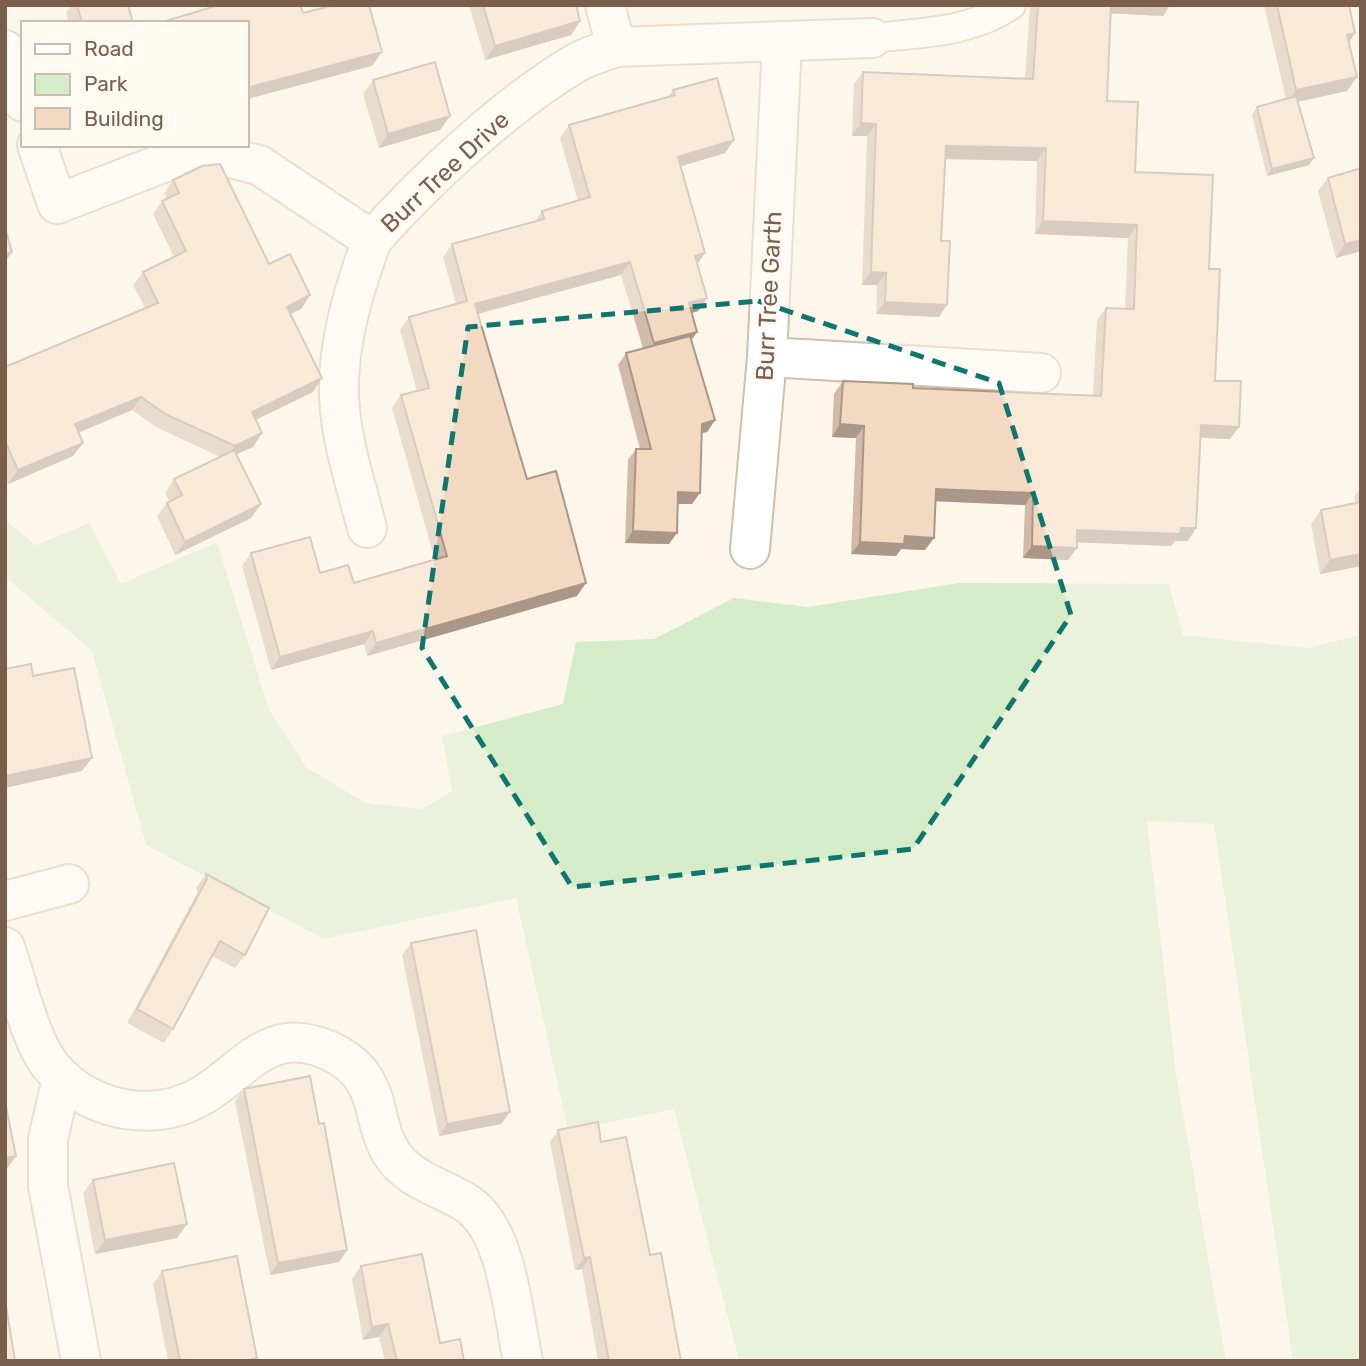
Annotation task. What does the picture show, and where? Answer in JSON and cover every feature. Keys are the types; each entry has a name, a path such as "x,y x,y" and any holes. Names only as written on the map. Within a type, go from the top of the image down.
{"street":[{"path":"605,5 616,47 872,38"},
{"name":"Burr Tree Garth","path":"750,549 767,356 782,43"},
{"name":"Burr Tree Drive","path":"38,147 57,204 176,158 218,155 259,165 372,240 404,205 520,102 578,62 616,47"},
{"path":"5,50 21,96"},
{"path":"367,528 348,456 339,396 346,328 357,281 372,240"},
{"path":"767,356 1041,373"},
{"path":"5,901 69,884"},
{"path":"5,947 39,1048 62,1079 93,1101 129,1111 167,1110 202,1096 252,1055 276,1046 302,1044 328,1050 351,1064 368,1085 378,1109 383,1137 397,1161 418,1181 468,1204 487,1223 499,1247 523,1361"},
{"path":"62,1079 48,1139 48,1186 81,1361"}],"lane":[{"path":"872,38 961,27 997,14 1011,5"}],"highlighted area":[{"path":"758,301 999,383 1071,615 913,849 572,887 422,648 468,327"}],"green space":[{"path":"5,520 36,545 89,523 121,584 217,542 269,710 307,768 366,803 422,809 452,791 442,736 563,704 576,642 654,639 734,598 808,607 959,583 1169,584 1183,635 1307,648 1361,635 1361,1361 1293,1361 1214,824 1147,821 1176,1073 1226,1361 739,1361 674,1109 568,1131 516,898 324,939 146,845 92,651 5,577"}],"building":[{"path":"77,5 128,5 132,21 81,21"},
{"path":"219,5 300,5 303,13 334,5 369,5 382,52 248,88 248,21 166,21"},
{"path":"483,5 576,5 580,21 495,46"},
{"path":"1038,5 1111,5 1107,101 1138,102 1135,172 1213,175 1209,269 1220,269 1215,381 1241,381 1239,427 1201,425 1196,528 1181,528 1180,534 1077,530 1077,548 1032,546 1033,493 936,489 934,538 905,536 904,544 860,542 864,426 840,424 843,381 913,384 913,388 1101,396 1106,308 1134,309 1137,225 1043,221 1046,148 946,146 941,241 950,241 947,305 885,302 886,273 871,272 876,124 861,123 863,72 1033,79"},
{"path":"1277,5 1349,5 1355,33 1347,35 1357,77 1296,90"},
{"path":"435,62 450,116 388,134 373,80"},
{"path":"717,78 734,140 678,157 705,253 695,256 707,298 689,303 697,332 654,343 630,262 475,304 527,479 556,471 586,583 376,643 373,631 280,657 251,553 310,537 320,573 348,565 354,583 447,556 401,395 429,388 409,317 467,301 452,244 544,219 542,211 590,197 569,125 675,95 673,90"},
{"path":"1296,96 1314,158 1272,169 1257,107"},
{"path":"220,164 269,264 290,254 310,295 287,307 322,378 252,412 262,433 235,446 165,414 141,397 75,424 83,443 18,470 5,441 5,367 158,303 143,272 186,251 162,201 179,193 173,180 202,166"},
{"path":"1361,168 1361,240 1345,244 1328,178"},
{"path":"5,228 12,252 5,254"},
{"path":"690,336 715,420 702,424 700,493 678,492 677,533 633,531 636,449 651,449 626,353"},
{"path":"234,450 261,504 185,542 167,503 182,495 174,479"},
{"path":"1361,502 1361,554 1330,560 1321,510"},
{"path":"31,664 33,676 74,668 92,758 5,776 5,669"},
{"path":"206,874 269,908 245,955 220,941 173,1029 137,1009 207,879"},
{"path":"476,930 510,1112 447,1124 411,943"},
{"path":"310,1076 319,1124 324,1123 347,1250 278,1263 244,1089"},
{"path":"5,1102 16,1156 5,1158"},
{"path":"598,1122 601,1142 626,1137 650,1255 661,1253 681,1361 609,1361 590,1257 584,1258 558,1130"},
{"path":"174,1163 187,1224 105,1240 93,1180"},
{"path":"422,1254 440,1343 460,1339 464,1361 397,1361 388,1324 372,1327 361,1266"},
{"path":"237,1256 257,1358 245,1361 180,1361 162,1271"},
{"path":"5,1299 15,1361 5,1361"}]}
